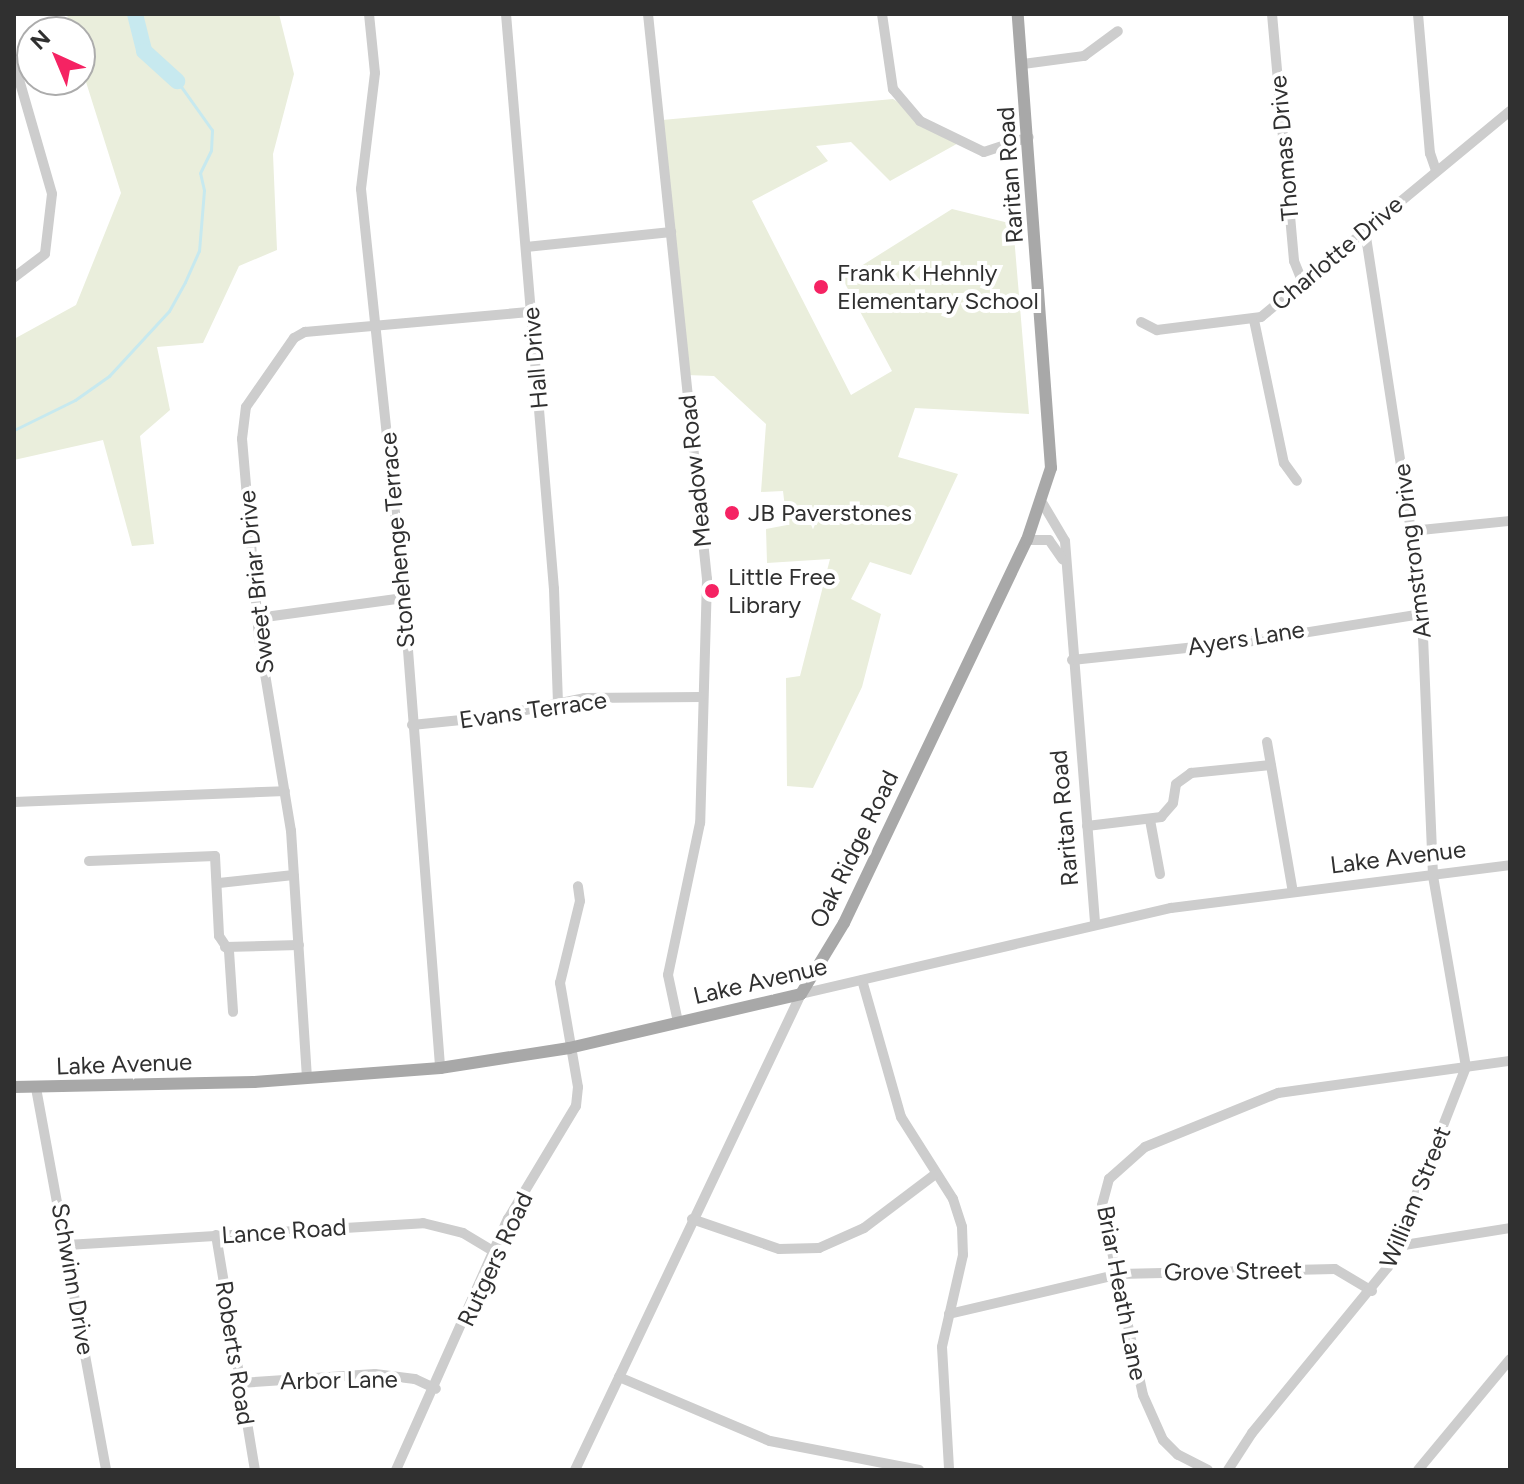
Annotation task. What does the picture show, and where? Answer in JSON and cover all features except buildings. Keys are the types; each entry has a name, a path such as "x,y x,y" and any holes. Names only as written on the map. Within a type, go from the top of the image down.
{"main road":[{"name":"Raritan Road","path":"1018,14 1052,439 1043,504"},
{"name":"Oak Ridge Road","path":"801,994 844,923 1043,504"},
{"name":"Lake Avenue","path":"14,1087 307,1078 440,1068 569,1048 801,994"}],"street":[{"name":"Stonehenge Terrace","path":"369,14 375,73 361,189 404,598 440,1068"},
{"name":"Hall Drive","path":"506,14 531,312 558,702"},
{"name":"Meadow Road","path":"648,14 707,579 701,697 700,823 668,975 678,1022"},
{"path":"882,14 893,89 920,121 984,152 1029,137"},
{"name":"Thomas Drive","path":"1272,14 1294,261 1302,281"},
{"path":"1418,14 1430,153 1436,170"},
{"path":"1023,64 1084,56 1118,31"},
{"path":"14,62 52,194 45,254 14,277"},
{"name":"Charlotte Drive","path":"1141,322 1157,330 1254,320 1510,111"},
{"name":"Armstrong Drive","path":"1365,230 1421,614 1433,875"},
{"path":"526,247 671,232"},
{"name":"Sweet Briar Drive","path":"307,1078 294,875 285,791 258,618 242,439 246,407 300,334 375,324 531,312"},
{"path":"1254,320 1284,463 1297,481"},
{"name":"Raritan Road","path":"1043,504 1065,541 1095,924"},
{"path":"1411,531 1510,521"},
{"path":"1027,540 1049,540 1065,565"},
{"path":"258,618 404,598"},
{"name":"Ayers Lane","path":"1072,660 1253,641 1421,614"},
{"name":"Evans Terrace","path":"412,725 491,717 558,702 701,697"},
{"path":"1267,742 1293,892"},
{"path":"1087,826 1150,820 1170,810 1183,777 1271,765"},
{"path":"14,802 285,791"},
{"path":"1150,820 1160,874"},
{"path":"89,861 215,856 219,883 219,936 229,951 233,1012"},
{"name":"Lake Avenue","path":"801,994 1095,924 1293,892 1510,865"},
{"path":"219,883 294,875"},
{"path":"1433,875 1466,1067"},
{"name":"Rutgers Road","path":"396,1470 436,1389 493,1251 576,1106 578,1087 560,983 580,901 578,886"},
{"path":"225,947 299,945"},
{"path":"862,980 897,1104 934,1175 953,1199 963,1236 941,1380 949,1470"},
{"name":"Oak Ridge Road","path":"575,1470 801,994"},
{"name":"Briar Heath Lane","path":"1208,1470 1178,1455 1151,1417 1115,1275 1103,1194 1123,1163 1145,1147 1278,1093 1510,1061"},
{"name":"William Street","path":"1228,1470 1252,1433 1372,1291 1398,1246 1466,1067"},
{"name":"Schwinn Drive","path":"36,1088 106,1470"},
{"path":"692,1219 779,1249 819,1248 864,1228 934,1175"},
{"name":"Lance Road","path":"67,1245 423,1223 463,1233 493,1251"},
{"path":"1398,1246 1510,1228"},
{"name":"Roberts Road","path":"216,1235 255,1470"},
{"name":"Grove Street","path":"949,1314 1115,1275 1335,1269 1372,1291"},
{"path":"1418,1470 1510,1359"},
{"name":"Arbor Lane","path":"240,1383 375,1374 415,1379 436,1389"},
{"path":"619,1377 770,1441 919,1470"}],"green space":[{"path":"279,14 294,74 273,154 277,250 239,266 203,343 157,347 170,410 140,436 154,544 132,546 103,440 14,460 14,339 76,305 121,193 90,96 96,96 96,16 67,16"},
{"path":"893,99 962,141 890,181 851,142 816,146 828,161 752,201 851,395 892,371 842,278 952,209 1013,224 1029,414 915,408 898,457 958,474 911,575 870,562 851,599 881,614 862,687 813,788 787,786 786,678 800,676 830,559 767,563 766,529 787,525 783,491 761,492 766,424 714,376 686,375 662,120"}],"waterway":[{"path":"135,14 144,51 177,81"},
{"path":"14,430 75,400 109,376 169,311 185,282 199,251 204,190 200,173 211,150 212,130 177,81"}],"place":[{"name":"Frank K Hehnly Elementary School","path":"821,287"},
{"name":"JB Paverstones","path":"732,513"},
{"name":"Little Free Library","path":"712,591"}]}
